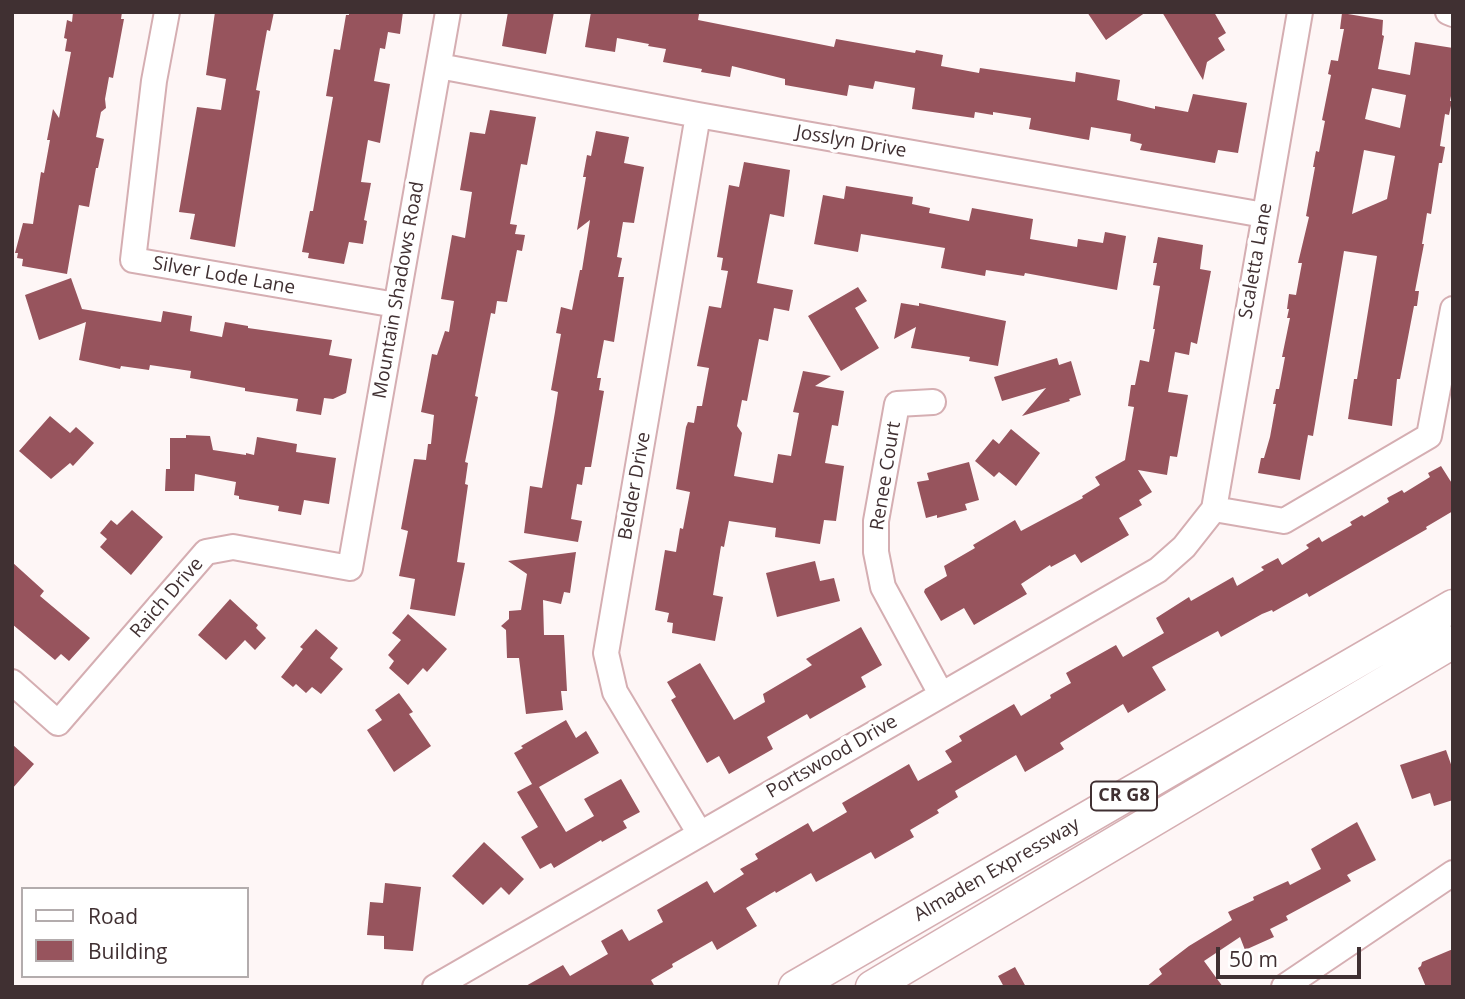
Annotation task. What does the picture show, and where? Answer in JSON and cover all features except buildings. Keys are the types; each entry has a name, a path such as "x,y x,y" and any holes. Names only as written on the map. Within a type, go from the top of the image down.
{"main road":[{"name":"Almaden Expressway","path":"795,987 1453,606"},
{"name":"Almaden Expressway","path":"872,987 1453,642"}],"street":[{"name":"Silver Lode Lane","path":"167,12 154,81 133,260 396,305"},
{"name":"Mountain Shadows Road","path":"350,568 448,12"},
{"name":"Scaletta Lane","path":"1214,509 1300,12"},
{"name":"Josslyn Drive","path":"439,66 698,116 1264,215"},
{"name":"Belder Drive","path":"698,116 606,653 615,692 699,834"},
{"path":"1214,509 1284,521 1429,436 1449,352 1453,309"},
{"name":"Renee Court","path":"933,402 897,404 876,521 876,552 883,587 941,694"},
{"name":"Portswood Drive","path":"435,987 1158,570 1184,547 1214,509"},
{"name":"Raich Drive","path":"12,682 58,723 206,552 233,547 350,568"},
{"path":"1284,987 1453,873"}]}
